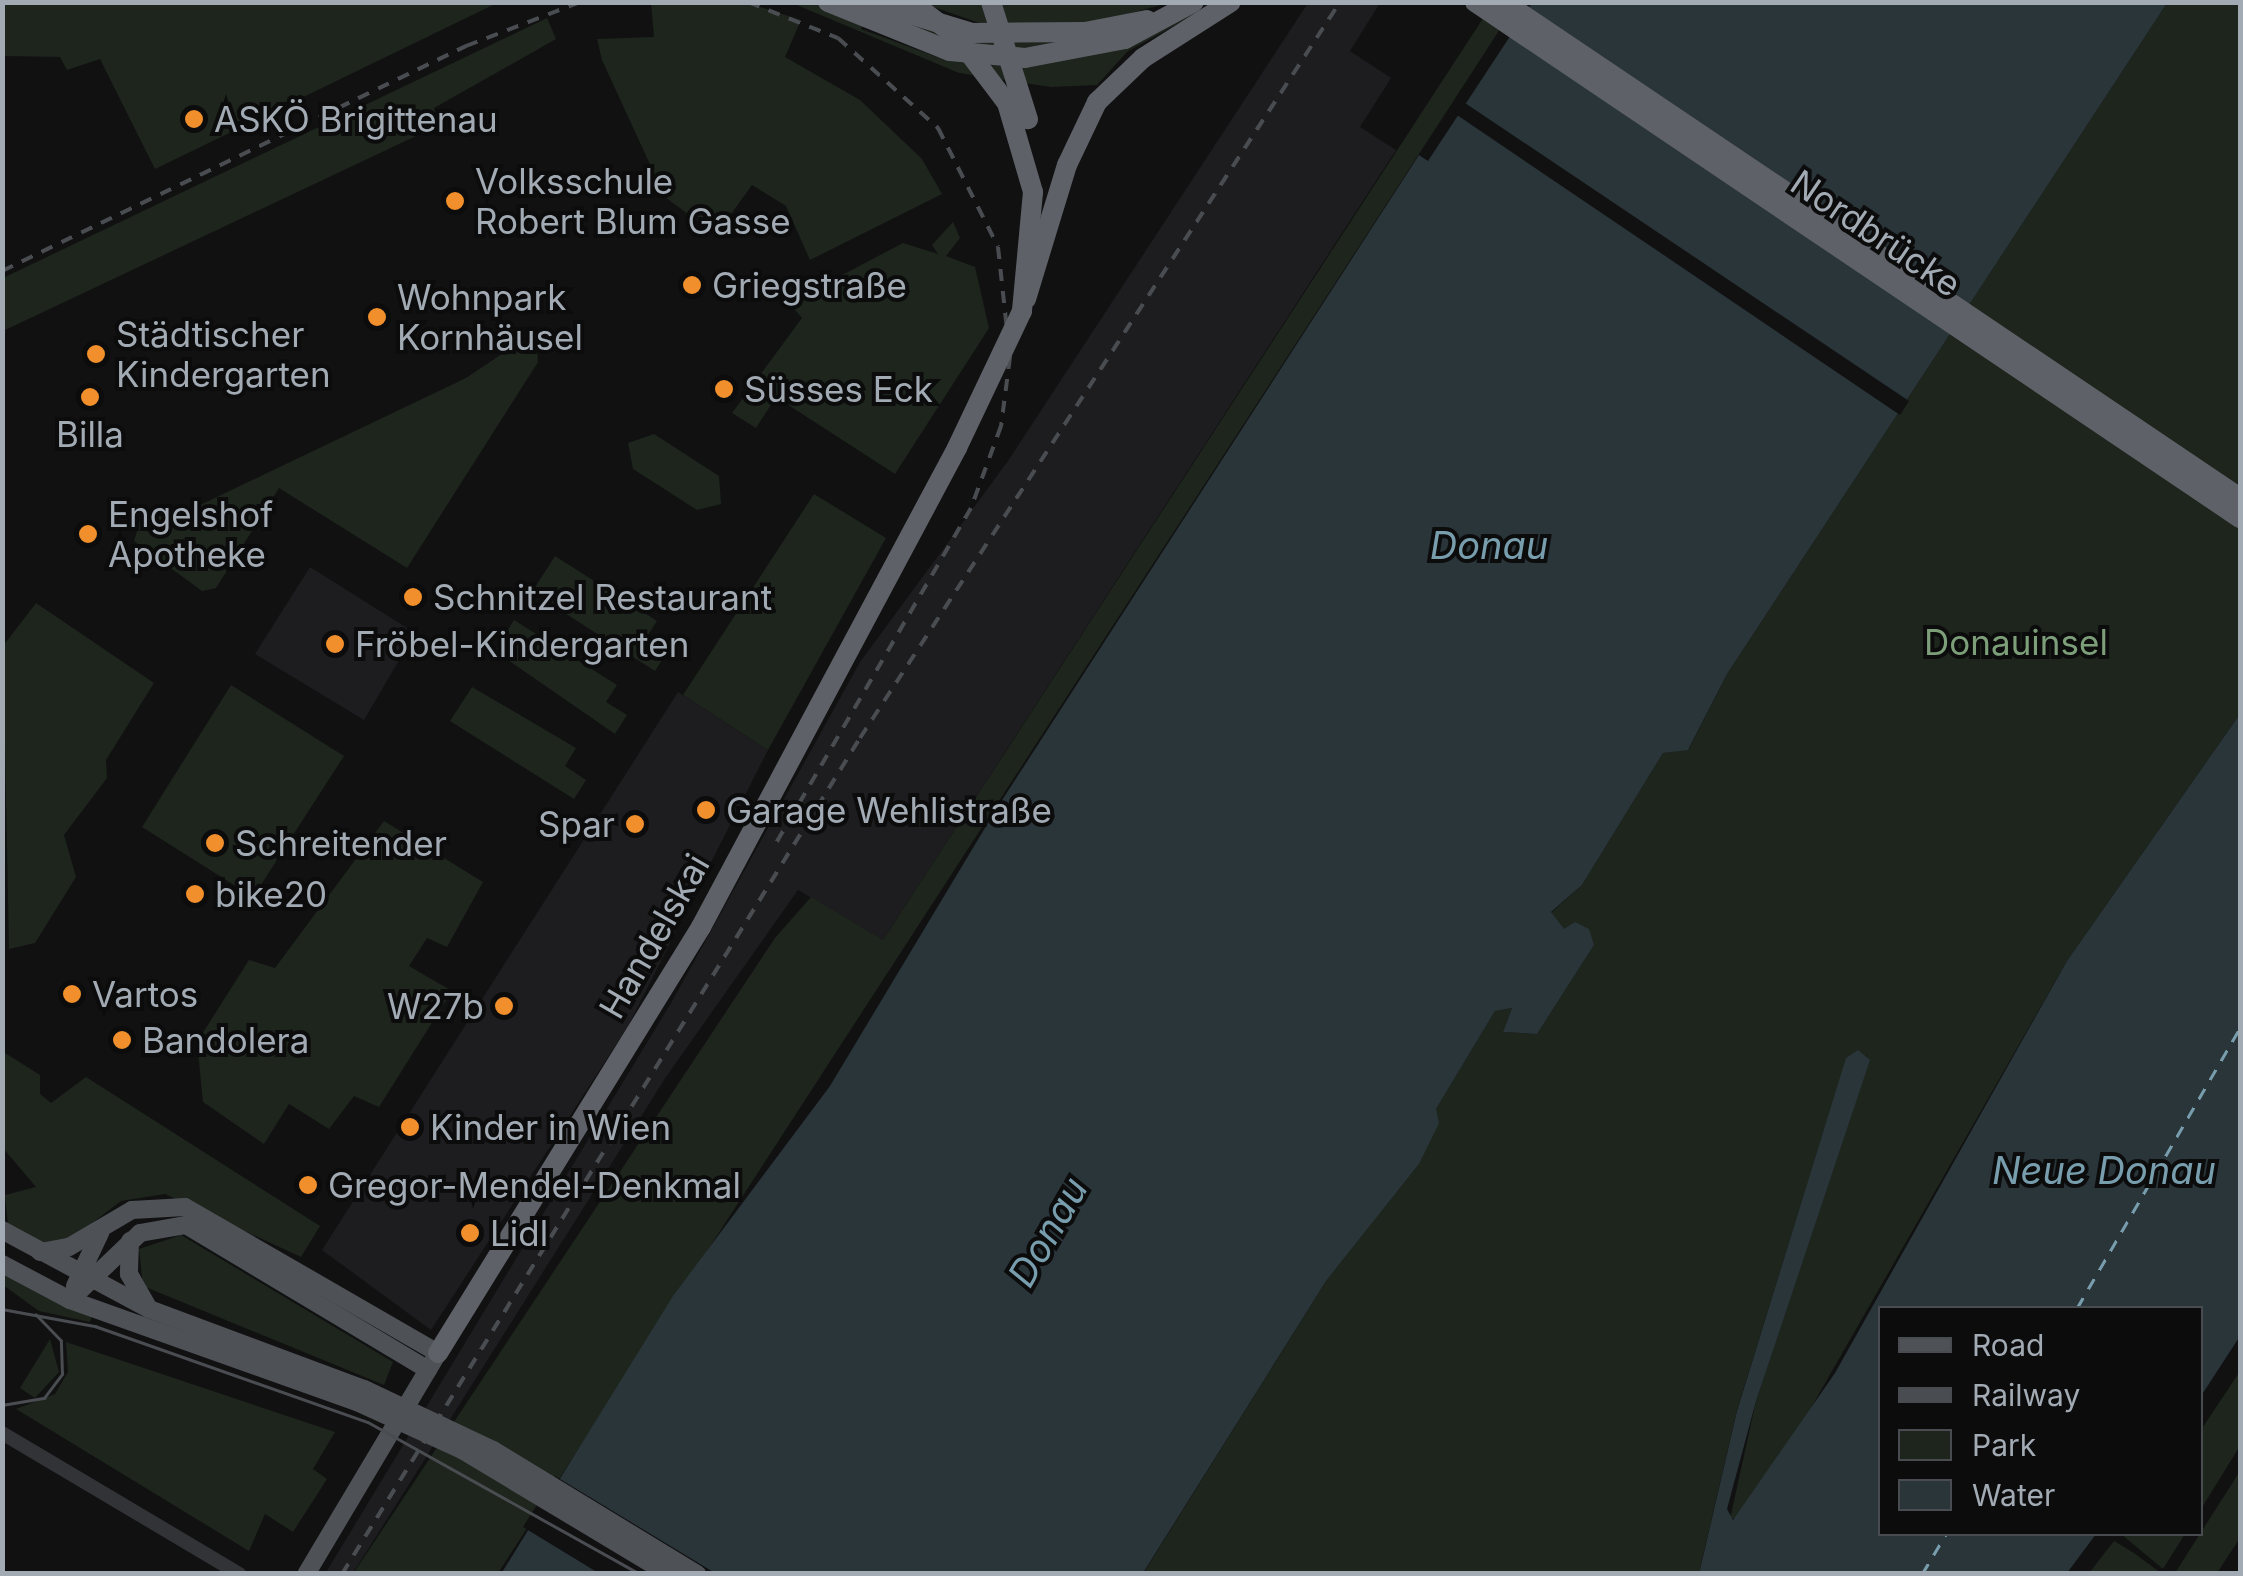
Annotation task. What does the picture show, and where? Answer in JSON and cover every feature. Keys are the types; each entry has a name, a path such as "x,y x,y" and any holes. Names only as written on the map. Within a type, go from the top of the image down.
{"highway":[{"path":"828,2 870,13 950,51 1025,58 1124,40 1193,3"},
{"path":"911,2 971,51 1016,124 1033,204 1022,310"},
{"path":"991,2 1039,156 1047,234"},
{"path":"1022,310 1085,120 1143,58 1232,2"},
{"name":"Nordbrücke","path":"1475,2 2240,518"},
{"name":"Nordbrücke","path":"1504,2 2240,498"},
{"path":"1529,2 1558,40"},
{"name":"Handelskai","path":"433,1361 701,927 1022,310"}],"main road":[{"path":"40,1252 146,1206 197,1210 433,1361"},
{"path":"85,1278 130,1240 159,1224 194,1228 433,1361"},
{"path":"70,1300 85,1278 104,1226"},
{"path":"2,1230 149,1309 480,1443 697,1574"},
{"path":"130,1240 129,1274 149,1309"},
{"path":"2,1264 70,1300 360,1395 487,1464 668,1574"},
{"name":"Handelskai","path":"306,1574 433,1361"}],"street":[{"path":"2,1433 239,1574"}],"shaded area":[{"path":"1308,3 1380,3 1350,51 1391,78 1360,127 1396,150 883,940 798,890 666,1077 353,1573 325,1574 671,1003 860,662 1008,461"},
{"name":"Fröbel-Kindergarten","path":"310,567 415,633 364,720 255,654"},
{"path":"678,692 768,750 627,1028 431,1330 322,1250"}],"green space":[{"name":"ASKÖ Brigittenau","path":"2,3 497,3 155,169 100,59 67,70 60,57 3,56"},
{"path":"651,3 748,3 801,20 785,57 860,100 922,159 942,194 810,260 786,206 752,185 716,235 665,197 602,60 597,39 654,37"},
{"path":"792,3 850,3 986,41 1071,41 1037,52 969,46 869,14 861,29 937,57 1002,66 1108,50 1216,3 1128,51 1097,85 1051,87 959,73"},
{"path":"922,3 1168,3 1092,24 985,25"},
{"path":"1493,3 1517,3 498,1573 353,1574 775,938 811,897 883,940"},
{"name":"Donauinsel","path":"2167,3 2240,3 2240,714 2067,961 1777,1467 1741,1517 1730,1519 1756,1401 1867,1054 1825,1127 1737,1410 1699,1573 1143,1574 1326,1281 1419,1164 1436,1109 1495,1011 1512,1008 1503,1032 1537,1034 1594,945 1557,926 1551,913 1582,885 1663,753 1689,749 1727,674"},
{"path":"547,18 556,39 434,108 438,119 416,136 3,331 3,278"},
{"path":"953,222 960,238 946,256 975,267 989,328 895,474 776,397 756,428 732,413 802,318 789,303 903,243 938,254 932,245"},
{"path":"518,343 537,348 538,362 407,568 279,488 216,588 202,591 134,541 140,521 194,508 466,378"},
{"path":"654,434 719,476 721,504 697,510 633,469 628,443"},
{"path":"814,494 886,538 768,750 683,695"},
{"path":"555,556 657,621 646,638 667,652 655,671 532,592"},
{"path":"36,603 154,683 106,760 107,778 64,835 76,877 35,943 9,949 3,646"},
{"path":"514,620 617,685 606,702 627,715 615,734 495,651"},
{"path":"231,685 344,756 253,897 142,827"},
{"path":"472,687 576,748 565,766 586,780 574,799 450,721"},
{"path":"384,821 483,882 447,947 427,938 409,966 452,991 379,1107 354,1096 329,1129 289,1104 264,1144 203,1102 197,1042 249,960 275,968"},
{"path":"2,1051 40,1075 40,1094 51,1103 86,1077 320,1226 301,1257 165,1194 121,1201 73,1238 45,1244 8,1225 5,1195 36,1187 3,1148"},
{"path":"181,1235 393,1362 384,1385 143,1286 139,1249"},
{"path":"2,1273 92,1316 90,1322 39,1311 3,1285"},
{"path":"50,1339 59,1372 35,1398 20,1388"},
{"path":"66,1342 335,1432 313,1469 327,1479 293,1532 265,1514 249,1551 16,1409 55,1394 68,1372"},
{"path":"2240,1371 2240,1446 2203,1506 2203,1427"},
{"path":"2240,1471 2240,1538 2217,1573 2175,1573 2199,1536 2203,1536 2203,1529"},
{"path":"2123,1536 2184,1536 2163,1569"},
{"path":"2114,1541 2134,1553 2161,1573 2089,1573"}],"water":[{"name":"Donau","path":"1532,3 2167,3 1727,674 1688,750 1663,753 1582,885 1551,912 1564,929 1575,922 1589,929 1594,945 1537,1034 1503,1032 1512,1008 1495,1011 1436,1109 1439,1123 1419,1164 1326,1281 1143,1573 501,1574 673,1296 830,1086 997,808 1419,155 1428,161"},
{"name":"Neue Donau","path":"2240,714 2240,1336 2203,1393 2203,1306 1878,1306 1878,1536 2095,1536 2067,1573 1699,1574 1737,1411 1846,1058 1858,1050 1870,1060 1756,1401 1727,1509 1733,1520 1835,1373 2067,961"}],"pier":[{"path":"1462,101 1909,401 1900,415 1454,113"},
{"path":"555,1476 715,1573 600,1574 523,1527"}],"ferry route":[{"path":"2078,1306 2240,1028"},
{"path":"1922,1574 1945,1536"}],"tram line":[{"path":"2,1309 95,1326 368,1422 640,1574"},
{"path":"2,1405 44,1398 62,1374 61,1341 36,1315"}],"railway":[{"path":"2,271 466,46 580,2"},
{"path":"748,2 838,38 938,128 998,247 1010,357 1001,426 971,508 774,846"},
{"path":"342,1574 860,738 1340,2"}],"place":[{"name":"ASKÖ Brigittenau","path":"194,119"},
{"name":"Volksschule Robert Blum Gasse","path":"455,201"},
{"name":"Griegstraße","path":"692,285"},
{"name":"Wohnpark Kornhäusel","path":"377,317"},
{"name":"Städtischer Kindergarten","path":"96,354"},
{"name":"Süsses Eck","path":"724,389"},
{"name":"Billa","path":"90,397"},
{"name":"Engelshof Apotheke","path":"88,534"},
{"name":"Schnitzel Restaurant","path":"413,597"},
{"name":"Fröbel-Kindergarten","path":"335,644"},
{"name":"Garage Wehlistraße","path":"706,810"},
{"name":"Spar","path":"635,824"},
{"name":"Schreitender","path":"215,843"},
{"name":"bike20","path":"195,894"},
{"name":"Vartos","path":"72,994"},
{"name":"W27b","path":"504,1006"},
{"name":"Bandolera","path":"122,1040"},
{"name":"Kinder in Wien","path":"410,1127"},
{"name":"Gregor-Mendel-Denkmal","path":"308,1185"},
{"name":"Lidl","path":"470,1233"}]}
